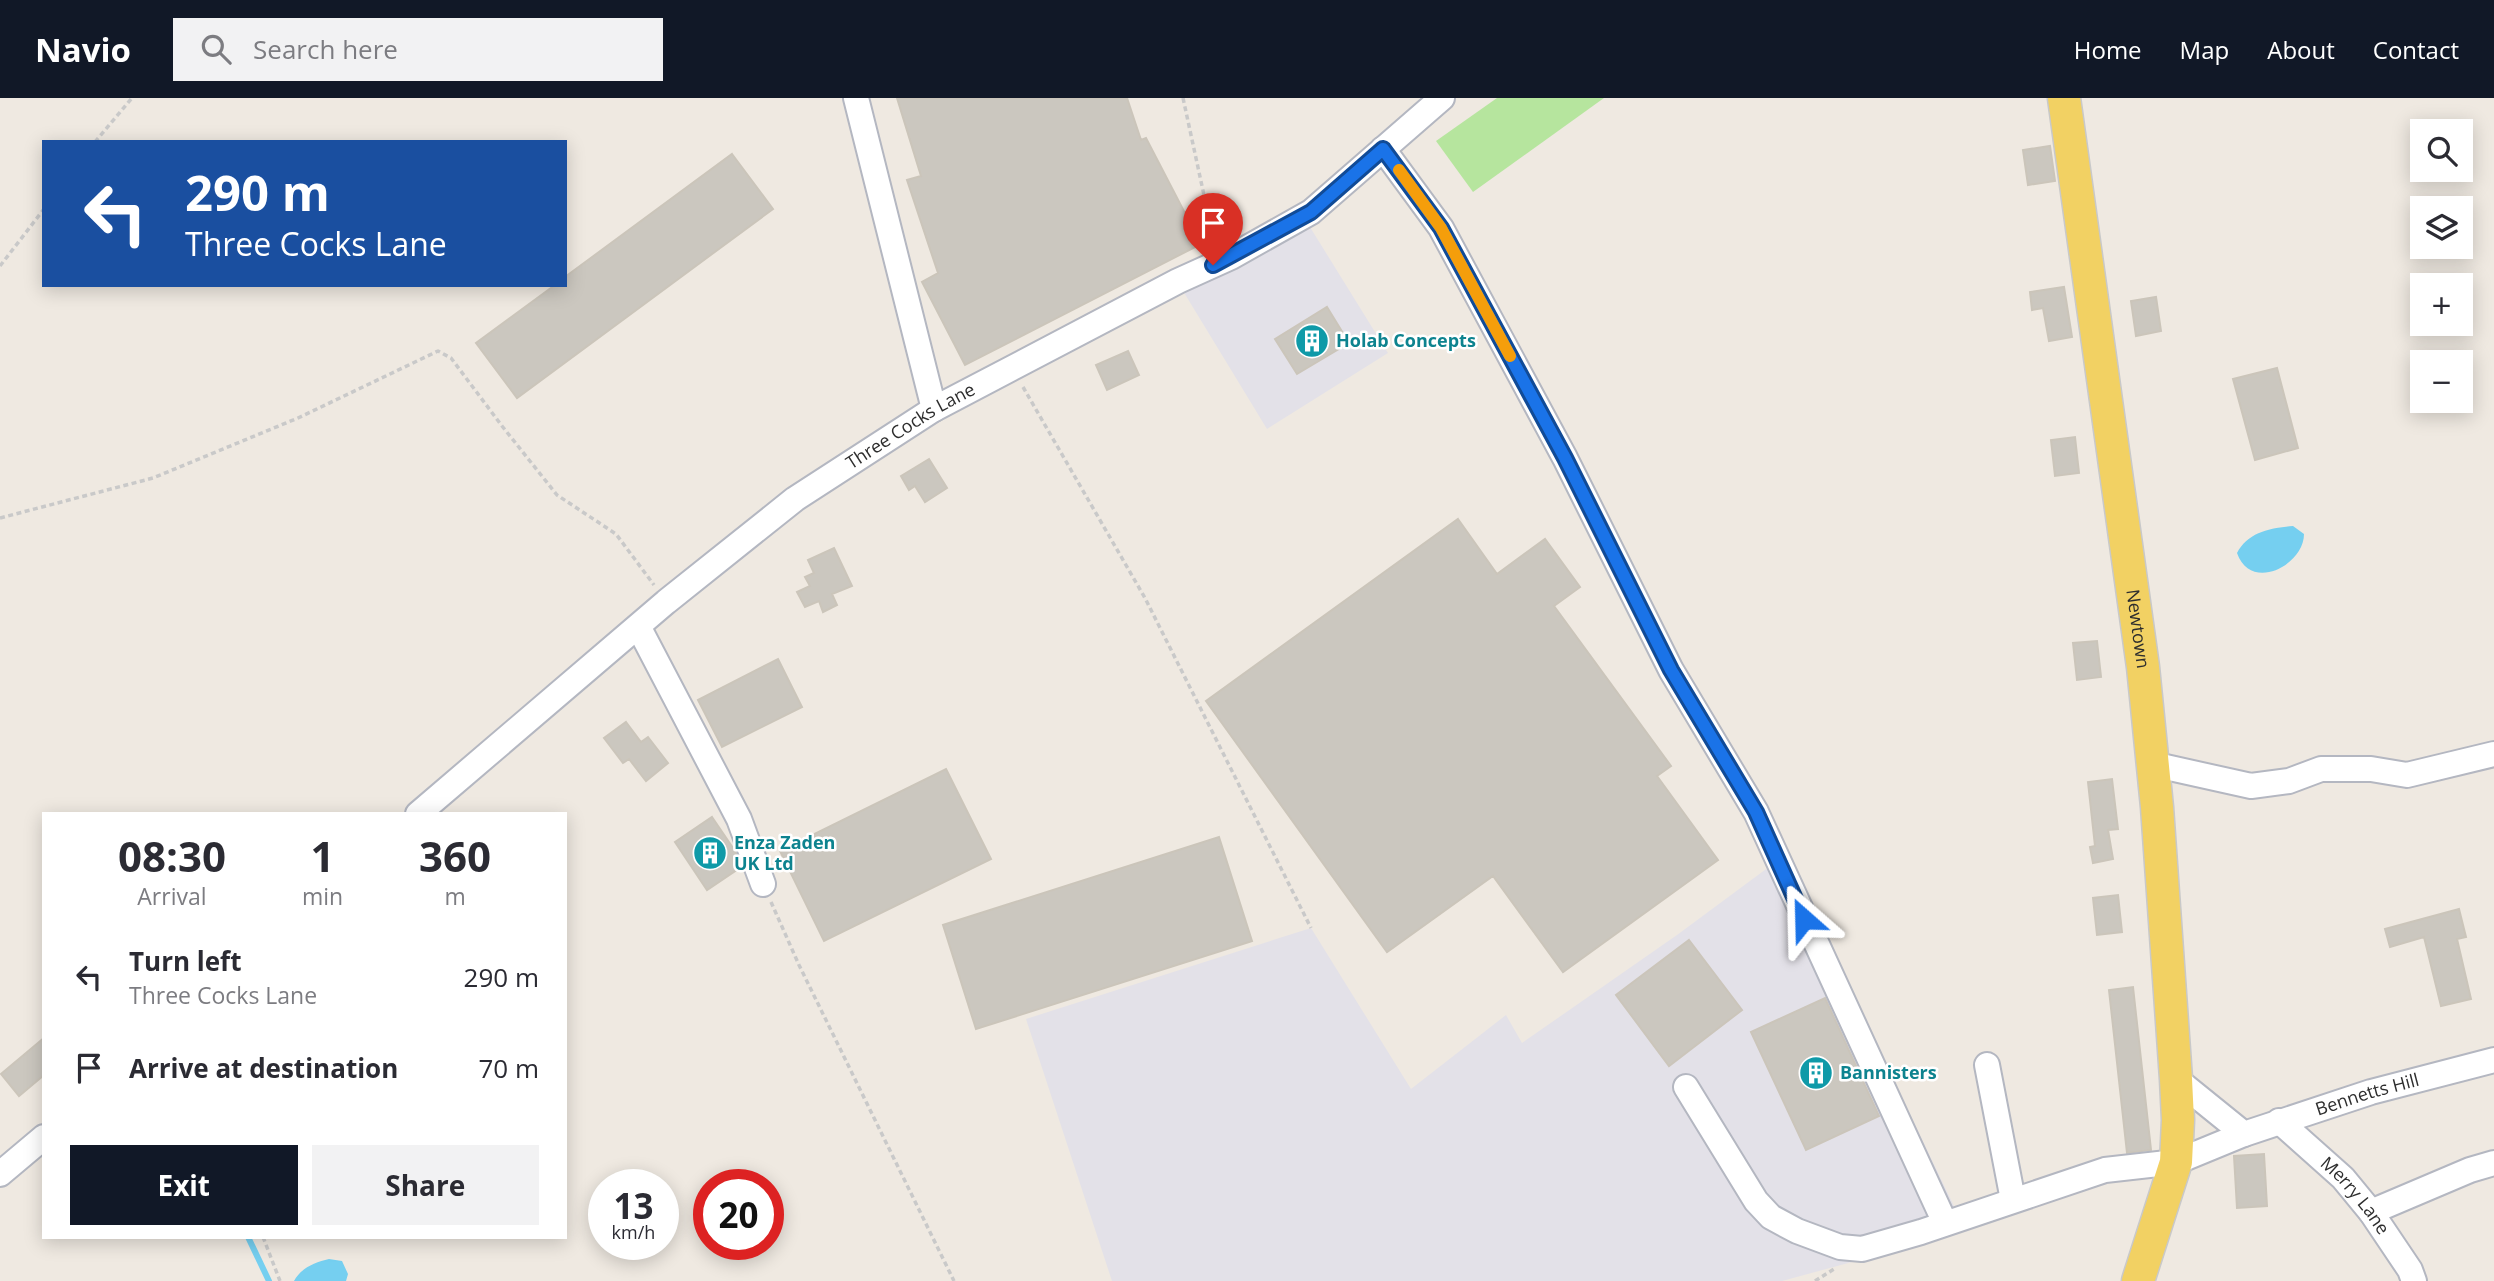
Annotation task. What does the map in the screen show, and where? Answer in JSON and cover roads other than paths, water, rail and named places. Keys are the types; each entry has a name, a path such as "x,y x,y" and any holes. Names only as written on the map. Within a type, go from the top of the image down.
{"main road":[{"name":"Newtown","path":"2064,98 2143,667 2176,1079 2176,1163 2138,1281"}],"street":[{"path":"856,98 934,409"},
{"name":"Three Cocks Lane","path":"420,812 639,628 666,602 795,499 934,409 1178,281 1231,257 1311,212 1442,98"},
{"path":"1383,149 1441,228 1565,458 1671,670 1756,812 1945,1223"},
{"path":"639,628 739,819 763,884"},
{"path":"2152,764 2251,786 2288,781 2320,769 2371,769 2407,775 2494,754"},
{"name":"Bennetts Hill","path":"1686,1087 1756,1201 1771,1217 1797,1231 1840,1247 1862,1249 2105,1170 2176,1163 2279,1121 2494,1060"},
{"path":"1987,1065 2013,1200"},
{"path":"2176,1079 2244,1134"},
{"name":"Merry Lane","path":"2279,1121 2343,1178 2371,1212 2410,1270 2414,1281"},
{"path":"0,1174 42,1139"},
{"path":"2371,1212 2470,1170 2494,1164"}],"water":[{"path":"2293,526 2304,534 2302,545 2296,556 2286,564 2264,573 2253,571 2244,565 2237,553 2247,540 2268,530"},
{"path":"329,1259 342,1261 348,1274 346,1281 294,1281 309,1266"}],"waterway":[{"path":"249,1239 269,1281"}],"place":[{"name":"Holab Concepts","path":"1312,341"},
{"name":"Enza Zaden UK Ltd","path":"710,853"},
{"name":"Bannisters","path":"1816,1073"}]}
